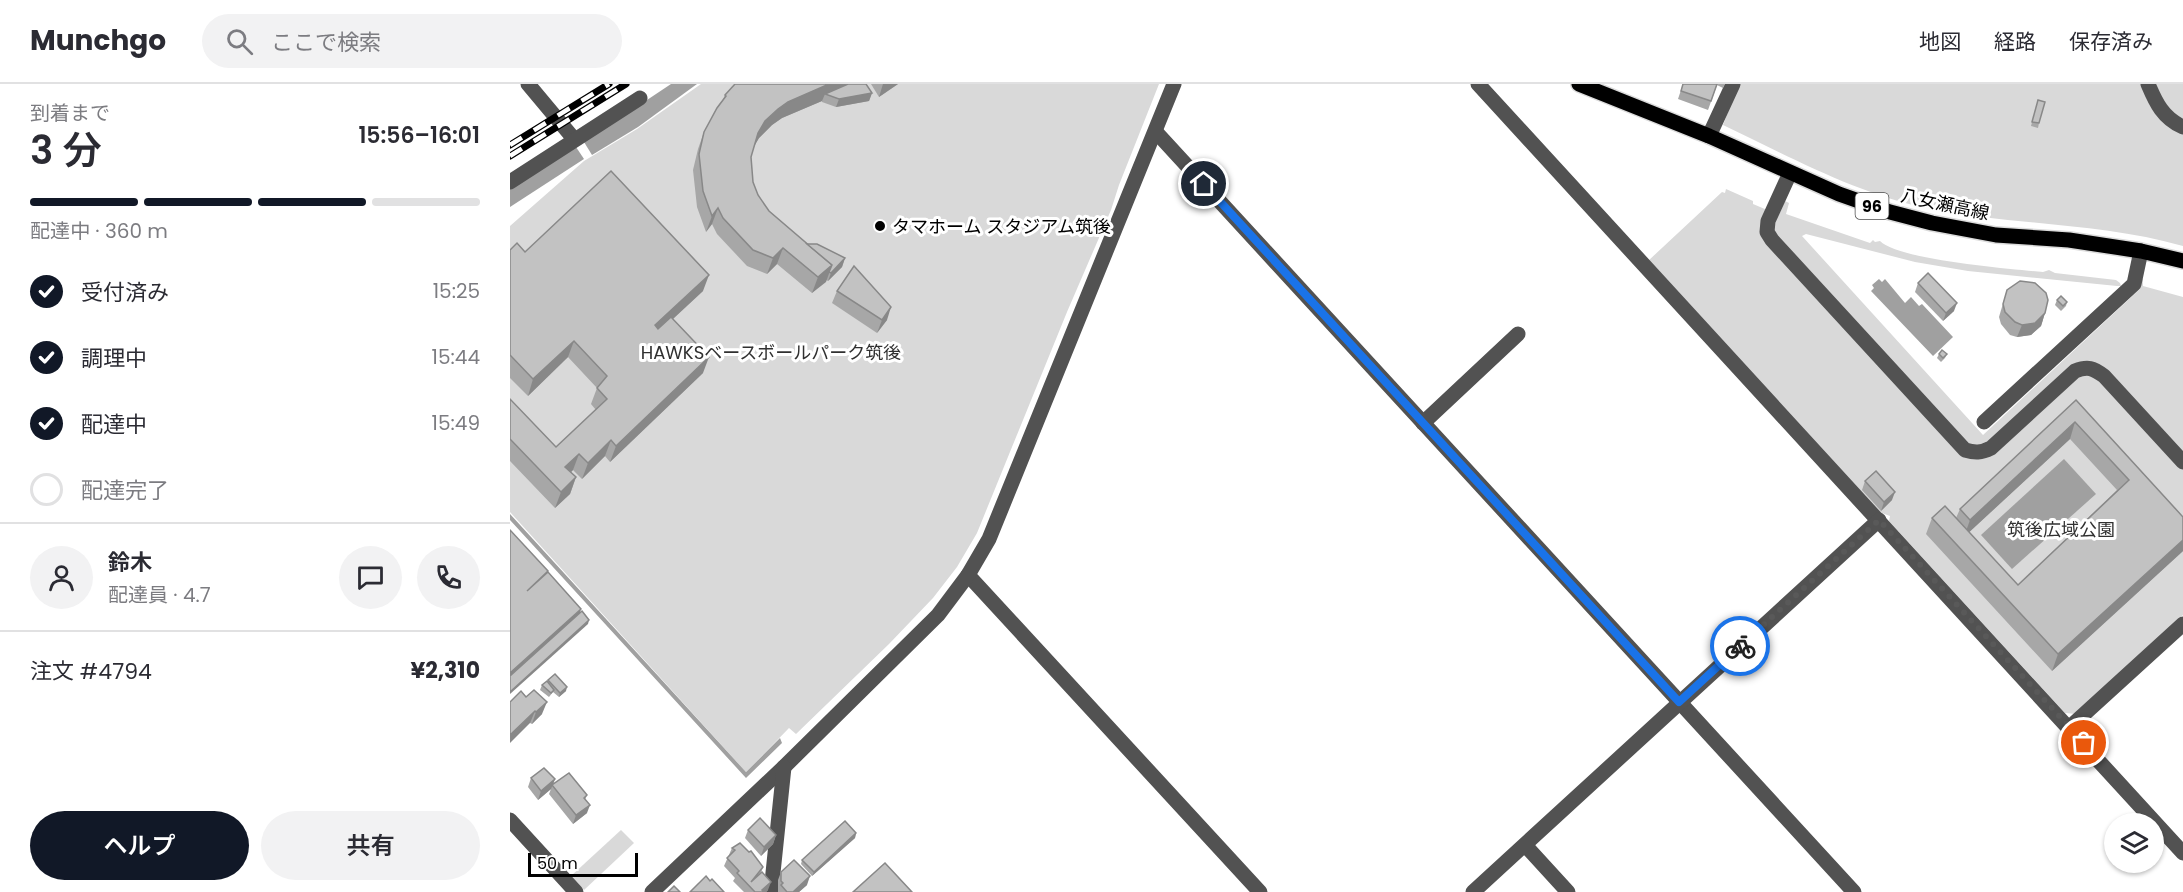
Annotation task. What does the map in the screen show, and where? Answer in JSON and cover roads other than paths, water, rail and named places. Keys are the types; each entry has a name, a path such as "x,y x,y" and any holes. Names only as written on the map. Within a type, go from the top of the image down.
{"main road":[{"name":"八女瀬高線","path":"1579,84 1709,136 1839,194 1890,212 1932,223 1996,235 2069,240 2141,251 2183,261"}],"street":[{"path":"528,84 574,139"},
{"path":"652,892 784,767 938,615 968,575 989,539 1174,84"},
{"path":"1478,84 2070,727 2183,853"},
{"path":"1709,136 1734,84"},
{"path":"2148,84 2161,111 2171,122 2183,128"},
{"path":"510,182 640,98"},
{"path":"1155,132 1854,892"},
{"path":"1790,173 1768,221 1767,232 1772,240 1965,450 1974,453 1984,452 2074,371 2086,367 2104,376 2183,462"},
{"path":"1984,422 2134,284 2141,251"},
{"path":"1423,423 1518,334"},
{"path":"1473,892 1879,520"},
{"path":"968,575 1260,892"},
{"path":"2070,727 2183,624"},
{"path":"771,892 784,767"},
{"path":"510,820 576,892"},
{"path":"1525,845 1568,892"}],"railway":[{"path":"510,145 609,84"},
{"path":"510,156 626,84"}],"place":[{"name":"タマホーム スタジアム筑後","path":"880,226"}],"park label":[{"name":"HAWKSベースボールパーク筑後","path":"771,352"},
{"name":"筑後広域公園","path":"2061,529"}]}
